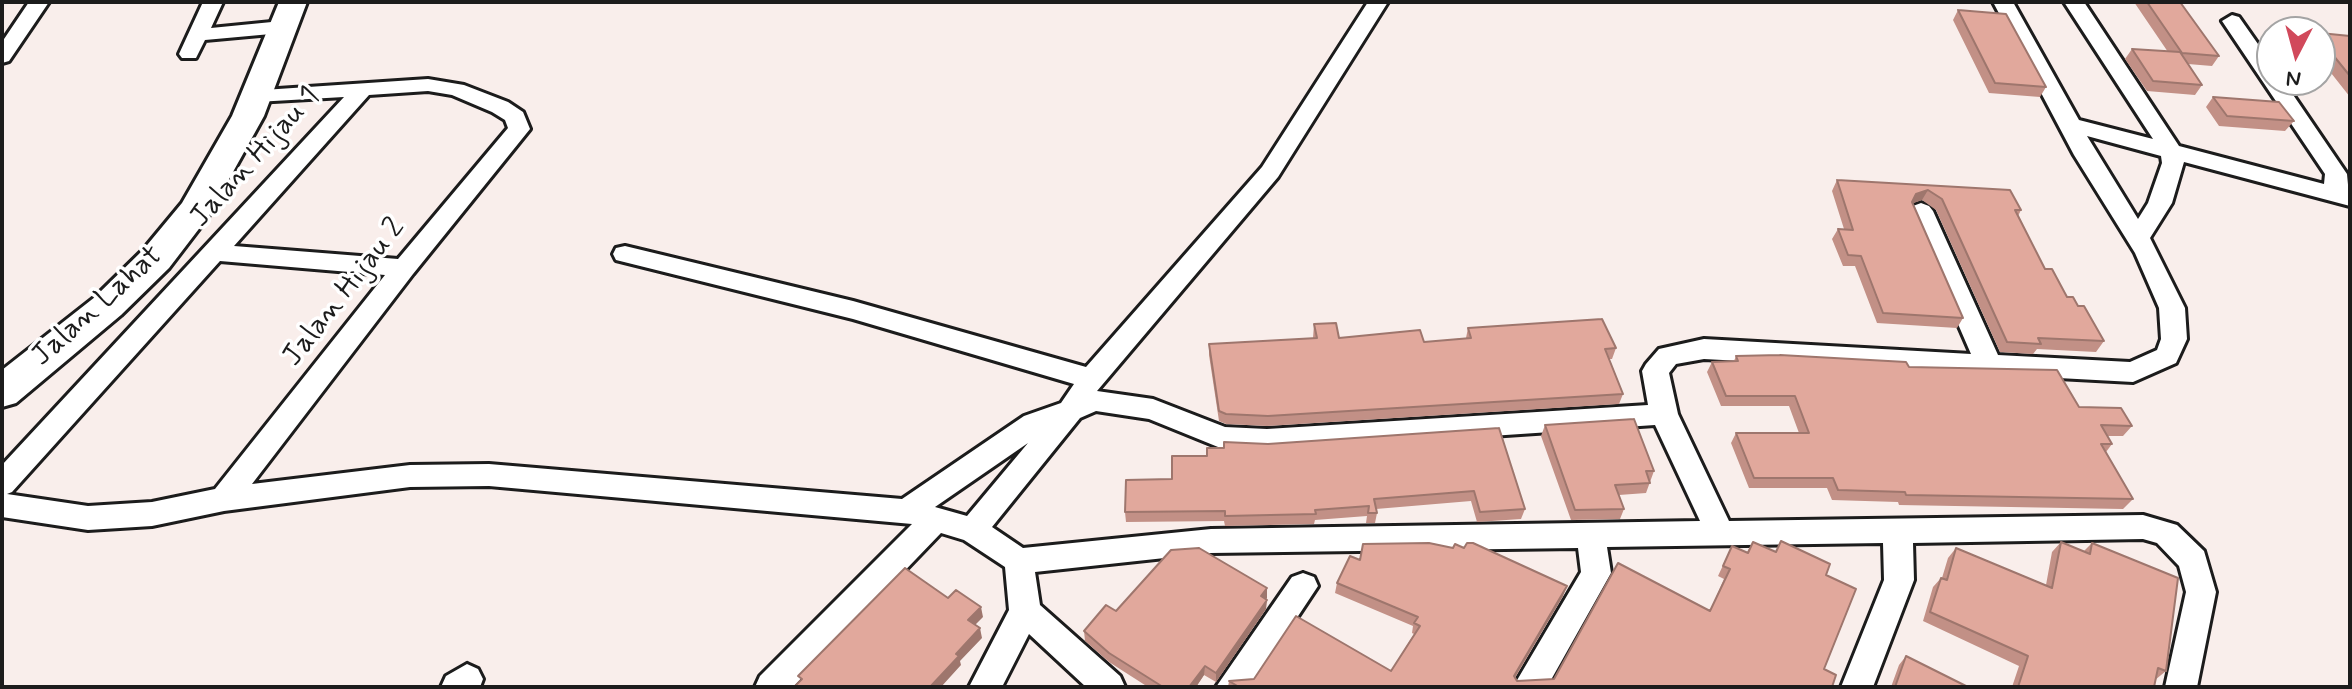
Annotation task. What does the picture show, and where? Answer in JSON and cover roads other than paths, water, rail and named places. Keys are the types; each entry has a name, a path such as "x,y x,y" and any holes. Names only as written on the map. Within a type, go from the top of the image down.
{"main road":[{"name":"Jalan Lahat","path":"2,392 108,306 156,259 196,209 248,116 288,14"}],"street":[{"path":"2,57 10,34 39,2"},
{"path":"213,2 194,45 288,14"},
{"path":"973,530 1073,407 1091,379 1270,172 1378,2"},
{"path":"1720,532 1664,414 1655,371 1668,356 1704,349 2133,372 2167,356 2174,339 2172,308 2138,239 2085,155 2003,2"},
{"path":"2074,2 2172,152 2173,163 2160,203 2138,239"},
{"path":"2232,21 2256,56"},
{"name":"Jalan Hijau 2","path":"224,499 404,268 519,129 515,117 457,89 428,85 364,88"},
{"path":"256,96 364,88"},
{"name":"Jalan Hijau 1","path":"2,484 364,88"},
{"path":"2071,125 2342,196 2336,174 2283,96"},
{"path":"1921,211 1988,363"},
{"path":"212,252 404,268"},
{"path":"625,254 853,310 1091,379"},
{"path":"771,687 921,516 1034,424 1073,407 1095,401 1121,403 1153,409 1223,438 1267,440 1664,414"},
{"path":"2,505 88,518 152,514 224,499 410,476 489,475 921,516 973,530 1019,561 1211,541 2143,527 2167,534 2193,560 2201,592 2181,687"},
{"path":"1857,687 1899,580 1898,532"},
{"path":"1529,687 1596,573 1591,536"},
{"path":"985,687 1025,611 1019,561"},
{"path":"1232,687 1303,586"},
{"path":"1025,611 1109,687"}]}
